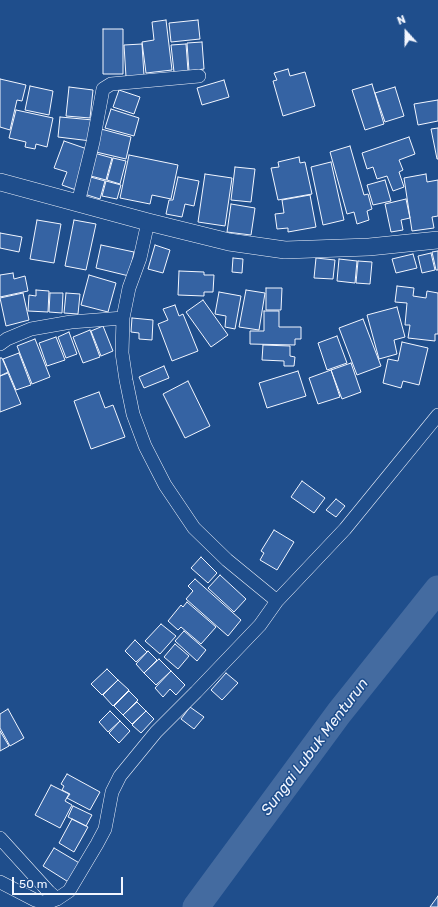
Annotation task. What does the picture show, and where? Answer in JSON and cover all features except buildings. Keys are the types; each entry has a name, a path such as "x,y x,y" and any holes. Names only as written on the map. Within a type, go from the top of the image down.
{"street":[{"path":"78,204 93,142 103,89 111,84 199,76"},
{"path":"0,182 78,204 229,242 285,250 369,247 438,240"},
{"path":"148,222 140,258 129,288 123,318 122,353 133,414 145,446 165,485 194,528 227,560 277,601"},
{"path":"0,344 7,339 31,329 71,322 123,318"},
{"path":"0,882 35,900 49,902 57,899 69,891 102,837 112,792 120,776 156,732 260,625 277,601 345,529 438,415"},
{"path":"0,838 57,899"}],"waterway":[{"name":"Sungai Lubuk Menturun","path":"196,907 339,713 438,589"}]}
